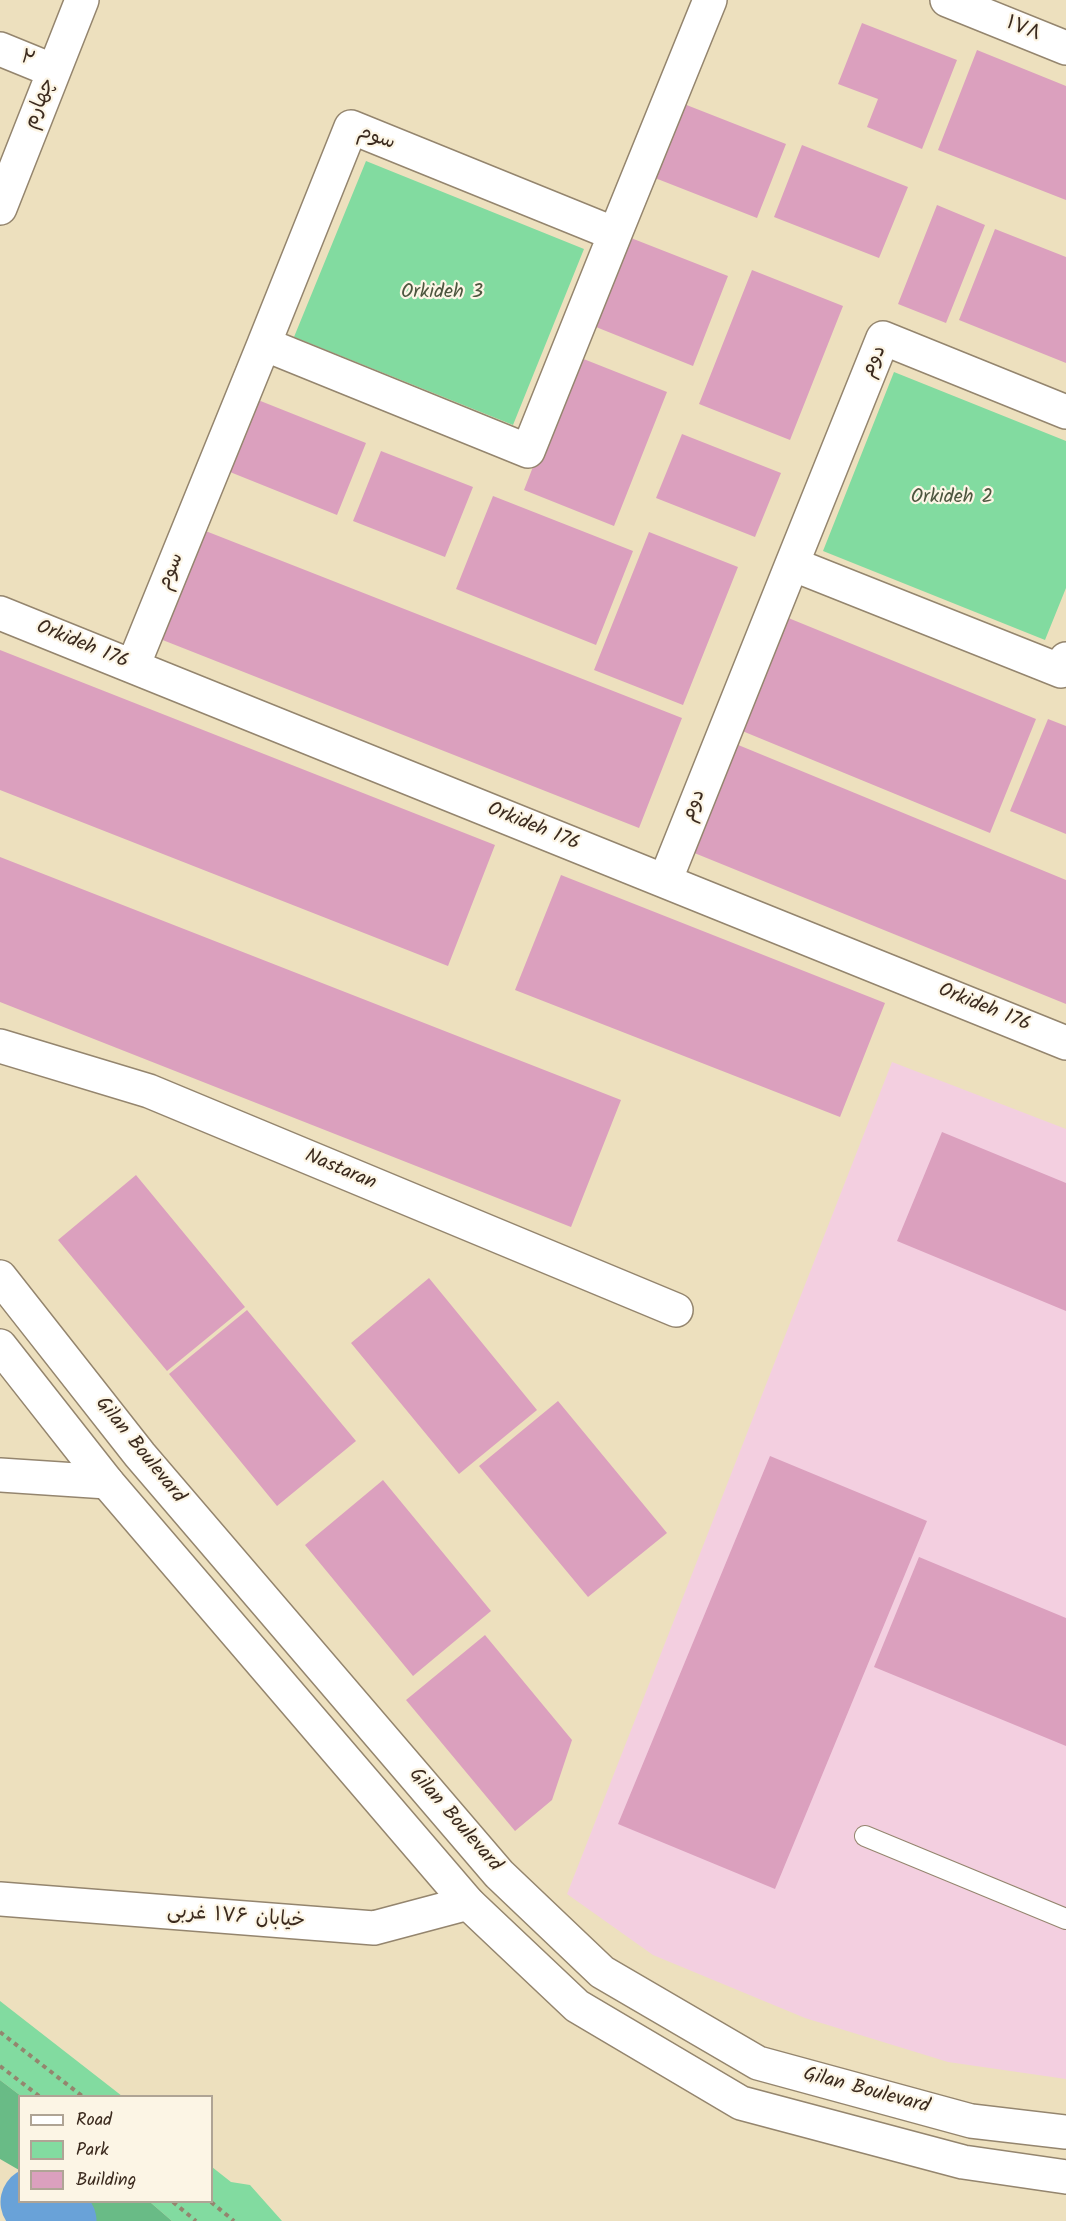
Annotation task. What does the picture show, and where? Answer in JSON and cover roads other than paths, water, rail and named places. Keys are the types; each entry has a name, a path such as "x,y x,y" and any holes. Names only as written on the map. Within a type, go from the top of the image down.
{"street":[{"name":"چهارم","path":"0,208 82,0"},
{"path":"264,344 528,451 710,0"},
{"name":"۱۷۸","path":"947,0 1065,44"},
{"name":"۲","path":"0,49 54,71"},
{"name":"سوم","path":"134,666 351,127 615,234"},
{"name":"دوم","path":"665,881 883,338 1066,412"},
{"path":"792,564 1061,671 1066,659"},
{"name":"Orkideh 176","path":"0,613 1066,1043"},
{"name":"Nastaran","path":"0,1046 149,1091 676,1310"},
{"name":"Gilan Boulevard","path":"0,1277 140,1455 500,1874 602,1972 758,2063 971,2121 1066,2132"},
{"path":"0,1346 107,1482 468,1903 577,2006 741,2103 963,2162 1066,2177"},
{"path":"0,1475 107,1482"},
{"name":"خیابان ۱۷۶ غربی","path":"0,1899 374,1928 468,1903"}],"lane":[{"path":"865,1836 1066,1919"}],"waterway":[{"path":"36,2203 62,2221"}],"park label":[{"name":"Orkideh 3","path":"442,294"},
{"name":"Orkideh 2","path":"952,499"}]}
